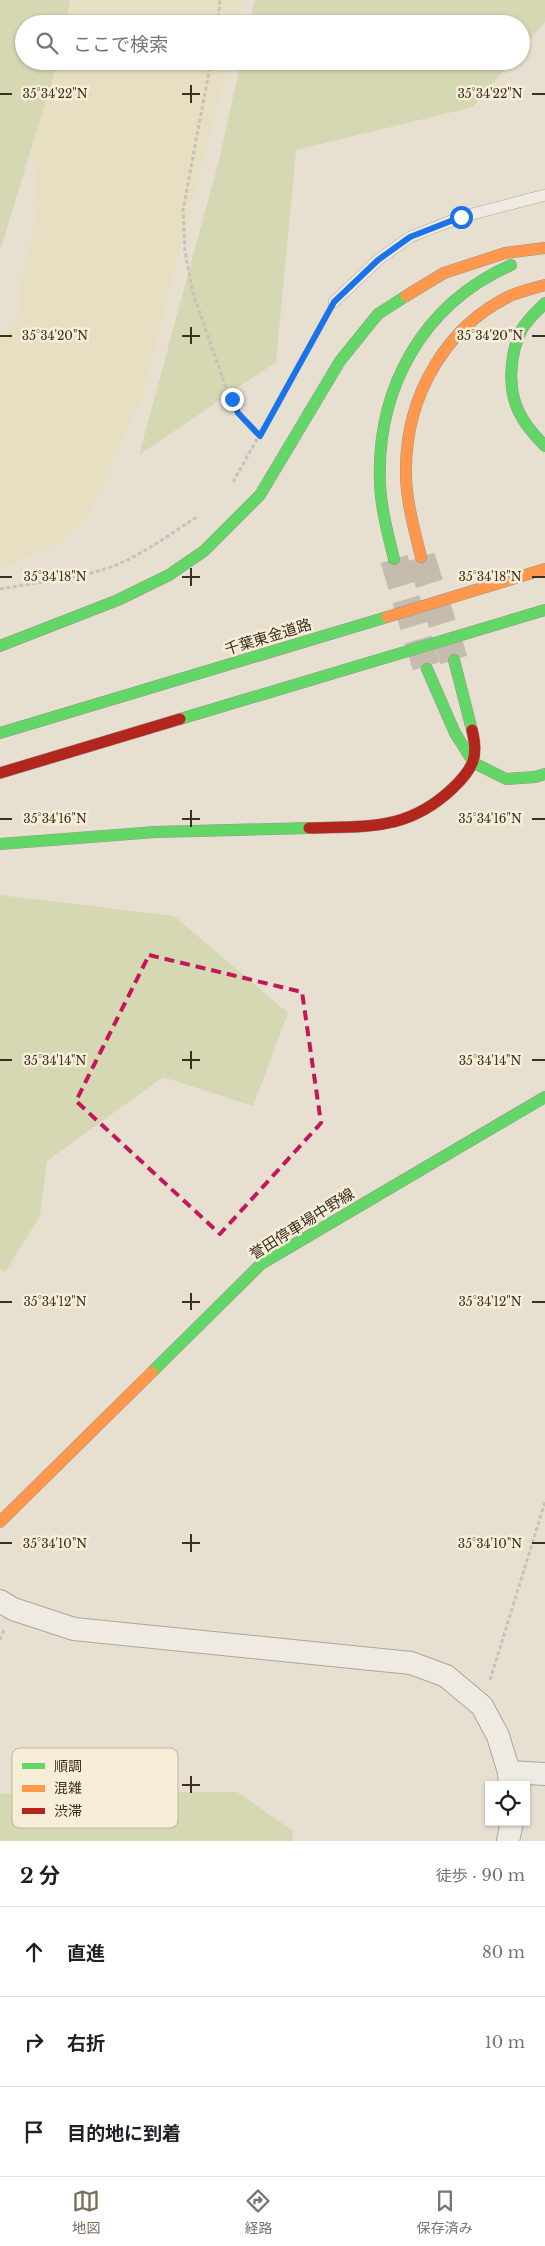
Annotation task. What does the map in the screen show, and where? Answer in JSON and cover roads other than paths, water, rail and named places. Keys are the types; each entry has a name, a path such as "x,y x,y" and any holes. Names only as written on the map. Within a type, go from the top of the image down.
{"main road":[{"path":"0,646 118,600 170,575 204,551 260,495 340,361 378,314 444,274 505,253 545,248"},
{"path":"394,559 383,511 380,484 381,454 384,419 395,382 406,357 427,327 479,280 515,263 545,253"},
{"path":"421,557 409,504 406,466 410,435 418,402 432,367 455,337 482,313 513,295 545,286"},
{"path":"545,303 522,330 512,374 516,405 529,429 545,446"},
{"name":"千葉東金道路","path":"0,733 545,569"},
{"path":"0,773 545,610"},
{"path":"0,844 155,832 375,826 415,816 438,802 460,781 474,763 475,742 454,660"},
{"path":"427,669 455,733 474,763 506,779 535,777 545,774"},
{"name":"誉田停車場中野線","path":"0,1522 261,1264 545,1097"}],"street":[{"path":"0,1601 13,1609 74,1629 411,1663 446,1676 482,1706 498,1736 509,1779 545,1774"},
{"path":"508,1841 511,1826"}],"lane":[{"path":"334,302 378,260 410,237 461,217 545,195"}],"tunnel":[{"path":"421,557 454,660"},
{"path":"394,559 427,669"}]}
